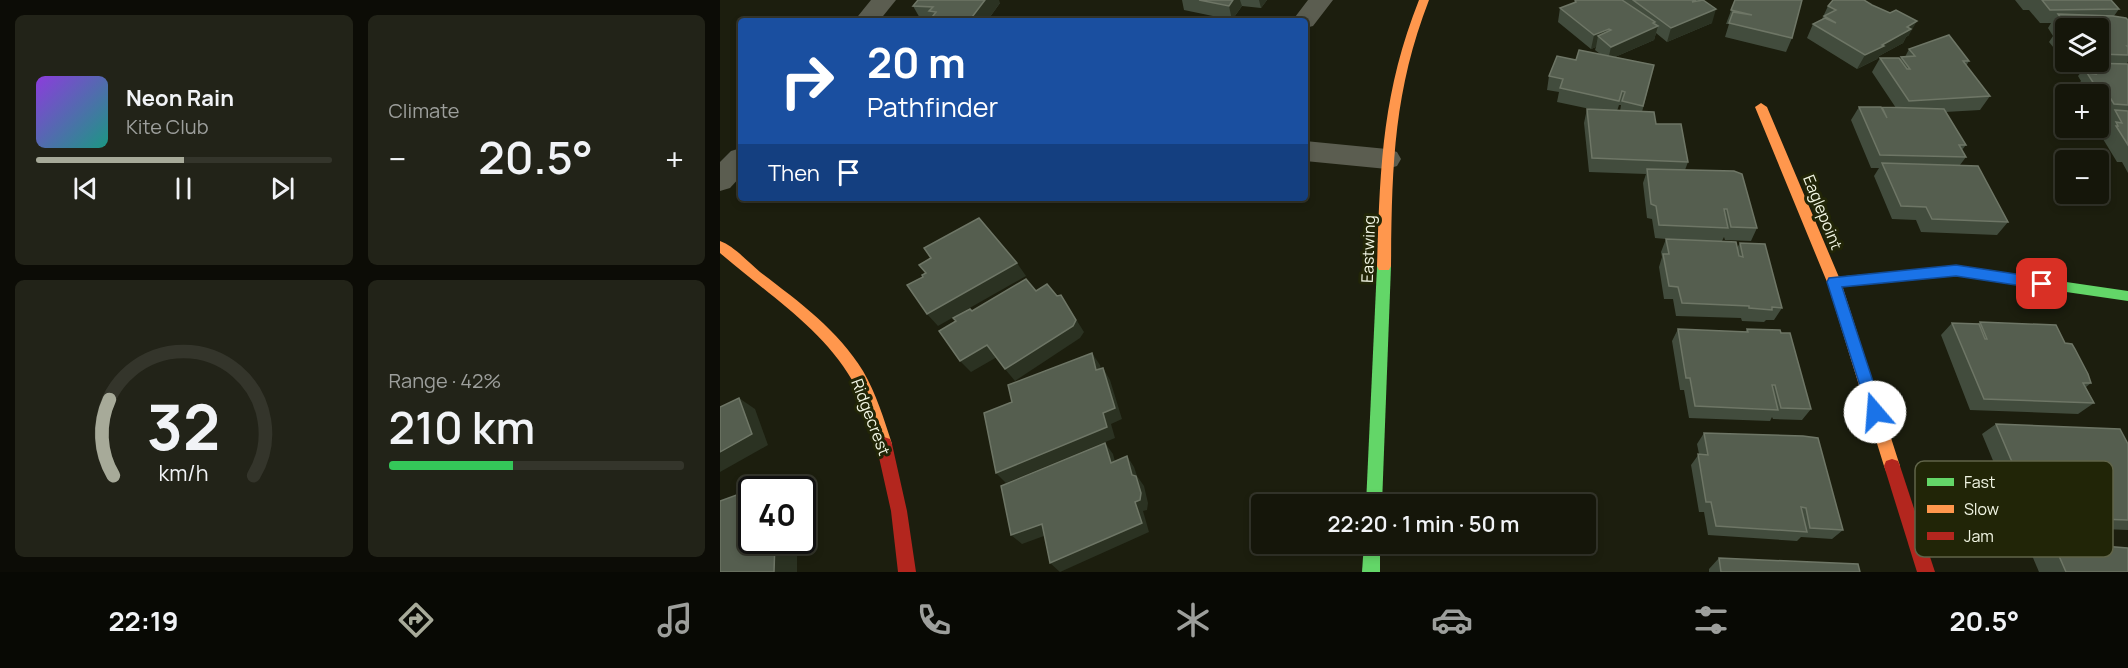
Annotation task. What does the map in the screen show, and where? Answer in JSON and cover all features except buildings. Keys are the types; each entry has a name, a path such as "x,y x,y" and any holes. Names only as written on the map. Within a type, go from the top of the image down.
{"street":[{"path":"869,18 884,0"},
{"path":"1306,18 1321,0"},
{"name":"Eastwing","path":"1374,494 1387,159 1396,83 1415,17 1424,0"},
{"name":"Eaglepoint","path":"1761,107 1834,282 1915,537"},
{"path":"1308,151 1387,159"},
{"path":"720,180 738,161"},
{"name":"Ridgecrest","path":"720,246 811,321 847,360 862,385 893,476 907,572"},
{"path":"1834,282 1956,271 2128,296"},
{"path":"1371,572 1372,554"},
{"name":"Eaglepoint","path":"1921,557 1926,572"}],"traffic: fast":[{"path":"1374,494 1384,266"},
{"path":"1834,282 1956,271 2128,296"},
{"path":"1371,572 1372,554"}],"traffic: slow":[{"path":"1384,266 1385,196 1394,98 1401,66 1424,0"},
{"path":"1761,107 1834,282 1892,466"},
{"path":"720,246 812,321 844,356 865,391 884,444"}],"traffic: jam":[{"path":"884,444 899,511 907,572"},
{"path":"1892,466 1915,538"},
{"path":"1921,557 1926,572"}],"route":[{"path":"1875,412 1834,282 1956,271 2042,284"}]}
